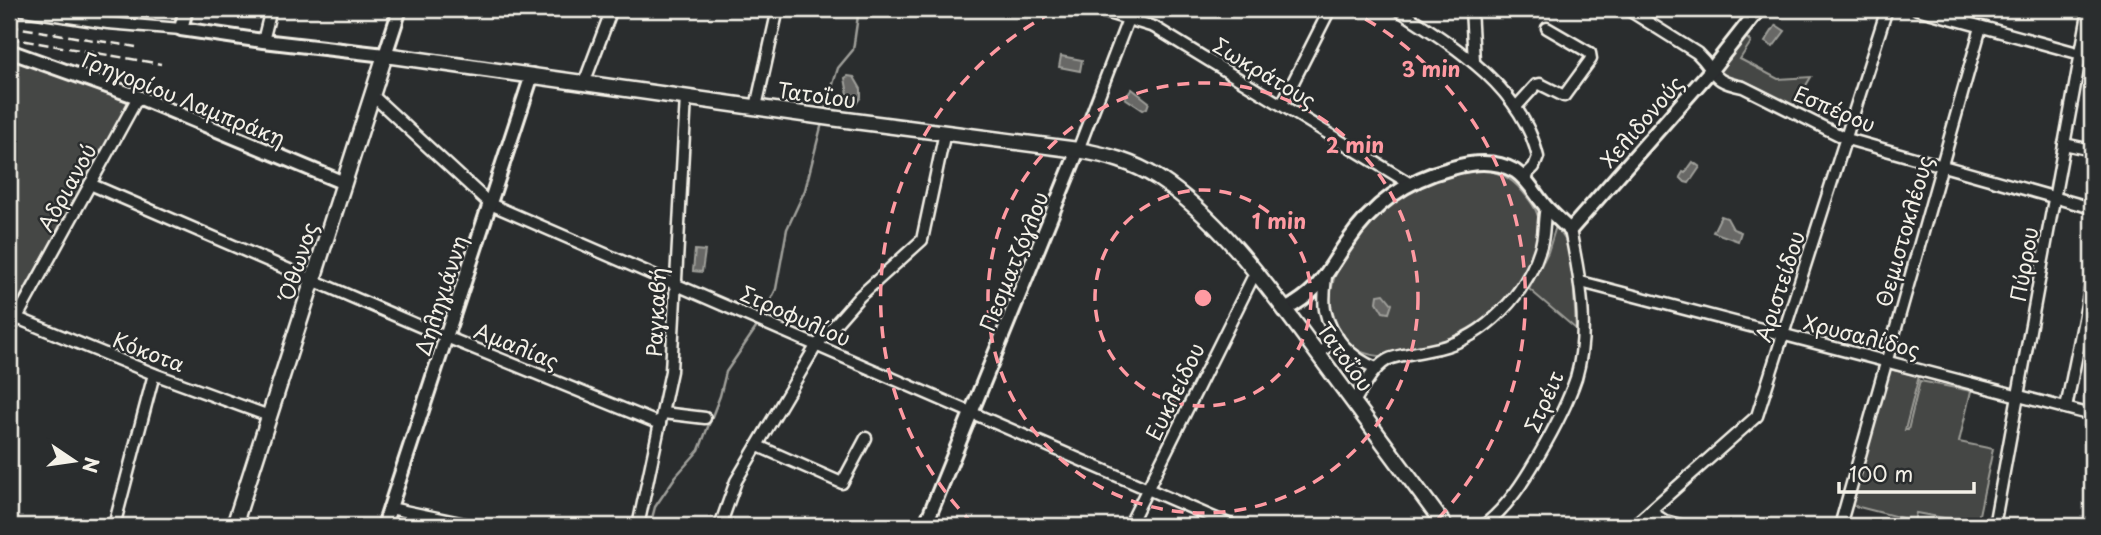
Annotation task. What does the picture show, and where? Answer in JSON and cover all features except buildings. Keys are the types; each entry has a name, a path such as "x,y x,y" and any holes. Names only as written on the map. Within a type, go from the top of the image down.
{"main road":[{"name":"Τατοΐου","path":"385,55 1078,150 1108,155 1137,166 1169,185 1202,213 1255,273 1445,526"},
{"name":"Όθωνος","path":"234,526 385,55"}],"street":[{"name":"Τατοΐου","path":"17,9 108,23 181,29 385,55"},
{"path":"181,29 186,9"},
{"path":"263,41 271,9"},
{"name":"Όθωνος","path":"385,55 400,9"},
{"path":"584,83 612,9"},
{"path":"756,107 778,9"},
{"name":"Σωκράτους","path":"1095,9 1130,13 1409,183"},
{"path":"1282,104 1330,9"},
{"path":"1397,9 1474,61 1516,107 1538,157 1534,167 1523,177"},
{"path":"1471,9 1474,61"},
{"name":"Εσπέρου","path":"1627,9 1697,53 1715,77 1743,87 1847,139 2092,208"},
{"name":"Χελιδονούς","path":"1570,230 1711,70 1759,9"},
{"name":"Αριστείδου","path":"1633,526 1757,416 1887,9"},
{"path":"1917,9 2092,57"},
{"name":"Πύρρου","path":"1994,526 2089,9"},
{"name":"Πεσματζόγλου","path":"925,526 1078,150 1130,13"},
{"name":"Θεμιστοκλέους","path":"1840,526 1981,27"},
{"path":"1516,107 1540,84 1564,96 1591,59 1590,54 1546,28"},
{"name":"Γρηγορίου Λαμπράκη","path":"9,51 138,97 344,183"},
{"name":"Δηληγιάννη","path":"384,526 532,75"},
{"name":"Στροφυλίου","path":"372,95 490,204 1233,526"},
{"name":"Αδριανού","path":"9,332 138,97"},
{"name":"Ραγκαβή","path":"638,526 671,370 686,97"},
{"path":"720,526 736,481 816,346 860,296 922,240 945,132"},
{"path":"2064,144 2092,150"},
{"path":"1285,310 1316,290 1345,244 1376,205 1409,183 1446,169 1478,164 1499,165 1523,177 1546,207 1570,230"},
{"name":"Αμαλίας","path":"90,184 446,337 660,424"},
{"path":"1354,402 1376,368 1390,358 1457,343 1490,321 1514,296 1533,265 1541,248 1546,207"},
{"name":"Στρέιτ","path":"1483,526 1508,501 1528,474 1568,399 1576,377 1580,356 1581,282 1570,230"},
{"name":"Ευκλείδου","path":"1129,526 1255,273"},
{"path":"1326,276 1324,309 1331,327 1354,357 1376,368"},
{"path":"2066,408 2092,280"},
{"name":"Χρυσαλίδος","path":"1581,282 2092,415"},
{"name":"Κόκοτα","path":"17,318 154,374 269,416"},
{"path":"1318,354 1338,338"},
{"path":"114,526 154,374"},
{"path":"663,413 705,418"},
{"path":"758,446 842,483 866,438"},
{"path":"390,508 475,526"},
{"path":"1650,512 1665,521 1684,526"}],"shaded area":[{"path":"1776,25 1785,31 1773,47 1765,42"},
{"path":"1745,36 1751,42 1740,59 1778,79 1811,77 1793,107 1755,86 1720,74 1718,70"},
{"path":"1061,56 1082,60 1080,71 1059,67"},
{"path":"12,57 130,103 9,317 9,64"},
{"path":"854,77 861,89 861,97 856,104 850,103 849,100 845,78"},
{"path":"1132,89 1149,102 1147,108 1143,110 1125,98"},
{"path":"1693,162 1700,167 1689,183 1685,182 1680,177"},
{"path":"1484,170 1497,173 1513,182 1530,200 1539,218 1536,248 1515,285 1499,305 1481,321 1438,343 1391,356 1372,355 1354,348 1338,327 1331,300 1335,276 1352,245 1376,217 1404,195 1442,178"},
{"path":"1721,216 1727,218 1733,229 1741,232 1738,241 1713,232"},
{"path":"1556,226 1568,244 1572,256 1576,329 1529,289 1548,252"},
{"path":"695,250 705,251 702,272 693,271"},
{"path":"1384,294 1392,304 1389,313 1383,312 1377,302 1378,295"},
{"path":"1889,369 1919,376 1905,430 1908,430 1920,381 1971,391 1959,442 1993,449 1977,524 1916,513 1914,521 1851,505"}],"waterway":[{"path":"824,113 838,68 853,50 859,9"},
{"path":"762,319 776,289 787,229 805,190 822,123"},
{"path":"650,526 655,507 676,476 699,450 720,396 726,372 758,325"}],"railway":[{"path":"9,26 136,47"},
{"path":"9,38 161,64"}]}
